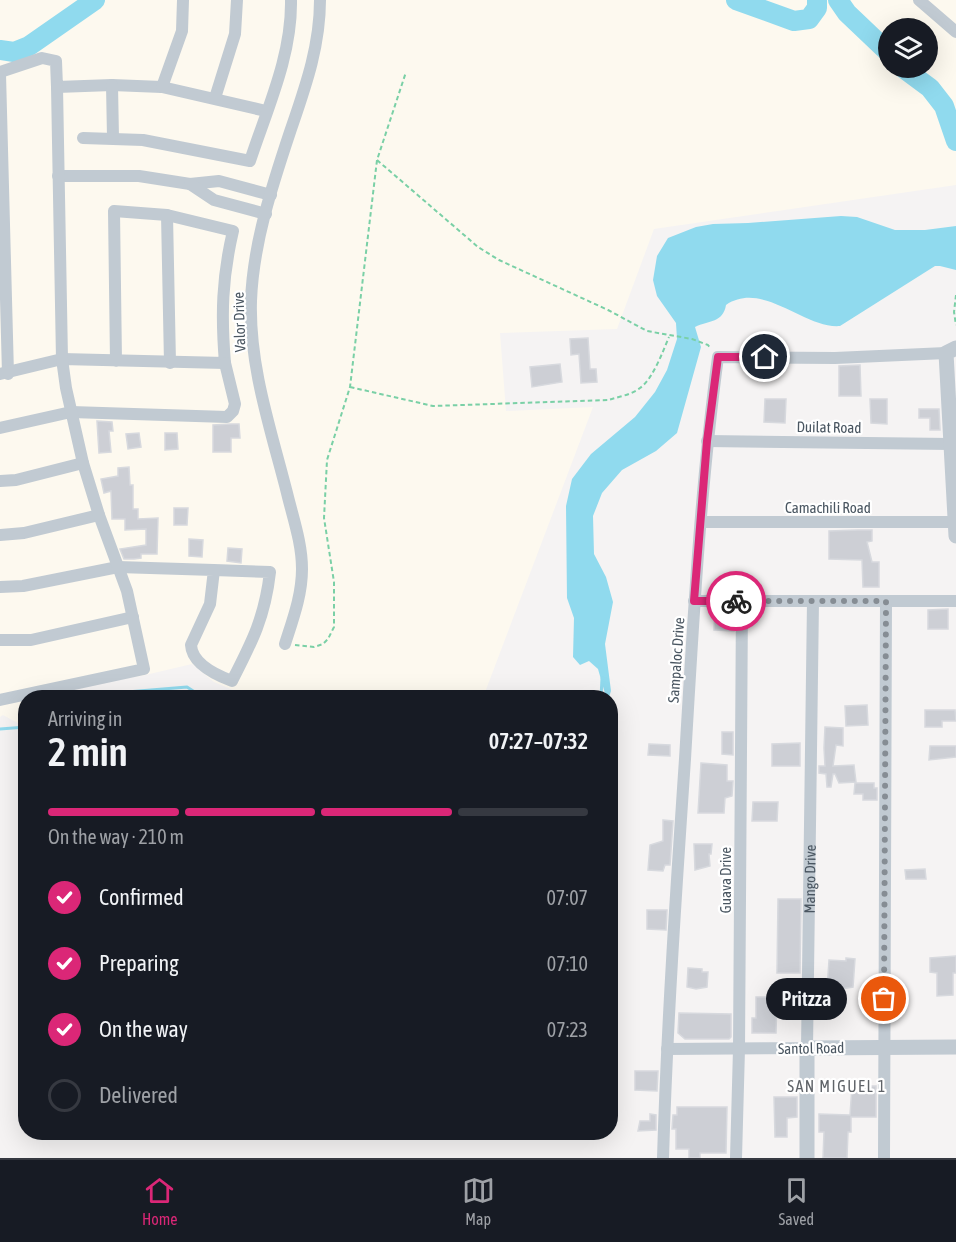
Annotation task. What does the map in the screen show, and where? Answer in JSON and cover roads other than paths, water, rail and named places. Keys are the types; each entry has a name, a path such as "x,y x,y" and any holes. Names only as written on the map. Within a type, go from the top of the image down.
{"street":[{"path":"162,87 182,31 183,0"},
{"path":"215,98 235,34 237,0"},
{"path":"83,138 113,138 168,144 250,161 288,42 291,0"},
{"name":"Valor Drive","path":"285,644 300,593 302,560 259,381 253,347 251,307 253,275 266,214 284,150 313,65 319,30 320,0"},
{"path":"919,0 956,32"},
{"path":"46,690 144,669 133,617 83,463 62,359 56,61 42,58 0,73 4,374 62,359 225,363"},
{"path":"112,85 113,138"},
{"path":"57,87 112,85 162,87 266,111"},
{"path":"58,176 139,176 190,184 219,181 271,195"},
{"path":"190,184 214,200 266,214"},
{"path":"0,428 71,412 227,417 233,411 235,404 225,363 222,294 233,231 167,215 114,211 116,361"},
{"path":"167,215 170,363"},
{"path":"951,350 951,444 956,529"},
{"name":"Sampaloc Drive","path":"663,1158 667,1049 694,601 707,441 718,357 835,358 951,350"},
{"name":"Duilat Road","path":"707,441 951,444"},
{"path":"0,481 16,480 83,463"},
{"path":"0,535 24,533 99,515"},
{"name":"Camachili Road","path":"700,522 956,529"},
{"path":"0,587 23,586 118,567 214,570 270,572 259,627 232,681 215,674 191,651 191,645 210,604 214,570"},
{"path":"694,601 956,601"},
{"name":"Guava Drive","path":"736,1158 739,1049 742,601"},
{"name":"Mango Drive","path":"807,1158 813,601"},
{"path":"884,1158 886,601"},
{"path":"0,640 31,640 133,617"},
{"path":"0,700 18,696"},
{"name":"Santol Road","path":"667,1049 956,1047"}],"water":[{"path":"841,216 857,217 895,230 925,230 956,226 956,270 935,266 840,326 826,325 769,301 754,298 740,299 726,305 719,318 695,327 701,347 677,433 656,451 622,470 602,493 593,516 594,554 606,577 613,602 605,644 611,690 604,690 598,669 589,661 580,665 573,657 574,618 567,598 566,506 572,479 591,454 635,417 655,392 667,370 677,339 676,323 657,296 653,280 657,256 668,238 696,227"}],"waterway":[{"path":"0,50 14,52 29,46 95,0"},
{"path":"736,0 794,21 809,19 817,8 817,0"},
{"path":"838,0 847,13 878,42"},
{"path":"916,78 930,88 944,106 956,141"},
{"path":"601,690 602,678"},
{"path":"151,690 187,687 192,690"},
{"path":"0,729 18,728"}],"place":[{"name":"Pritzza","path":"884,999"}],"district":[{"name":"SAN MIGUEL 1","path":"837,1086"}]}
